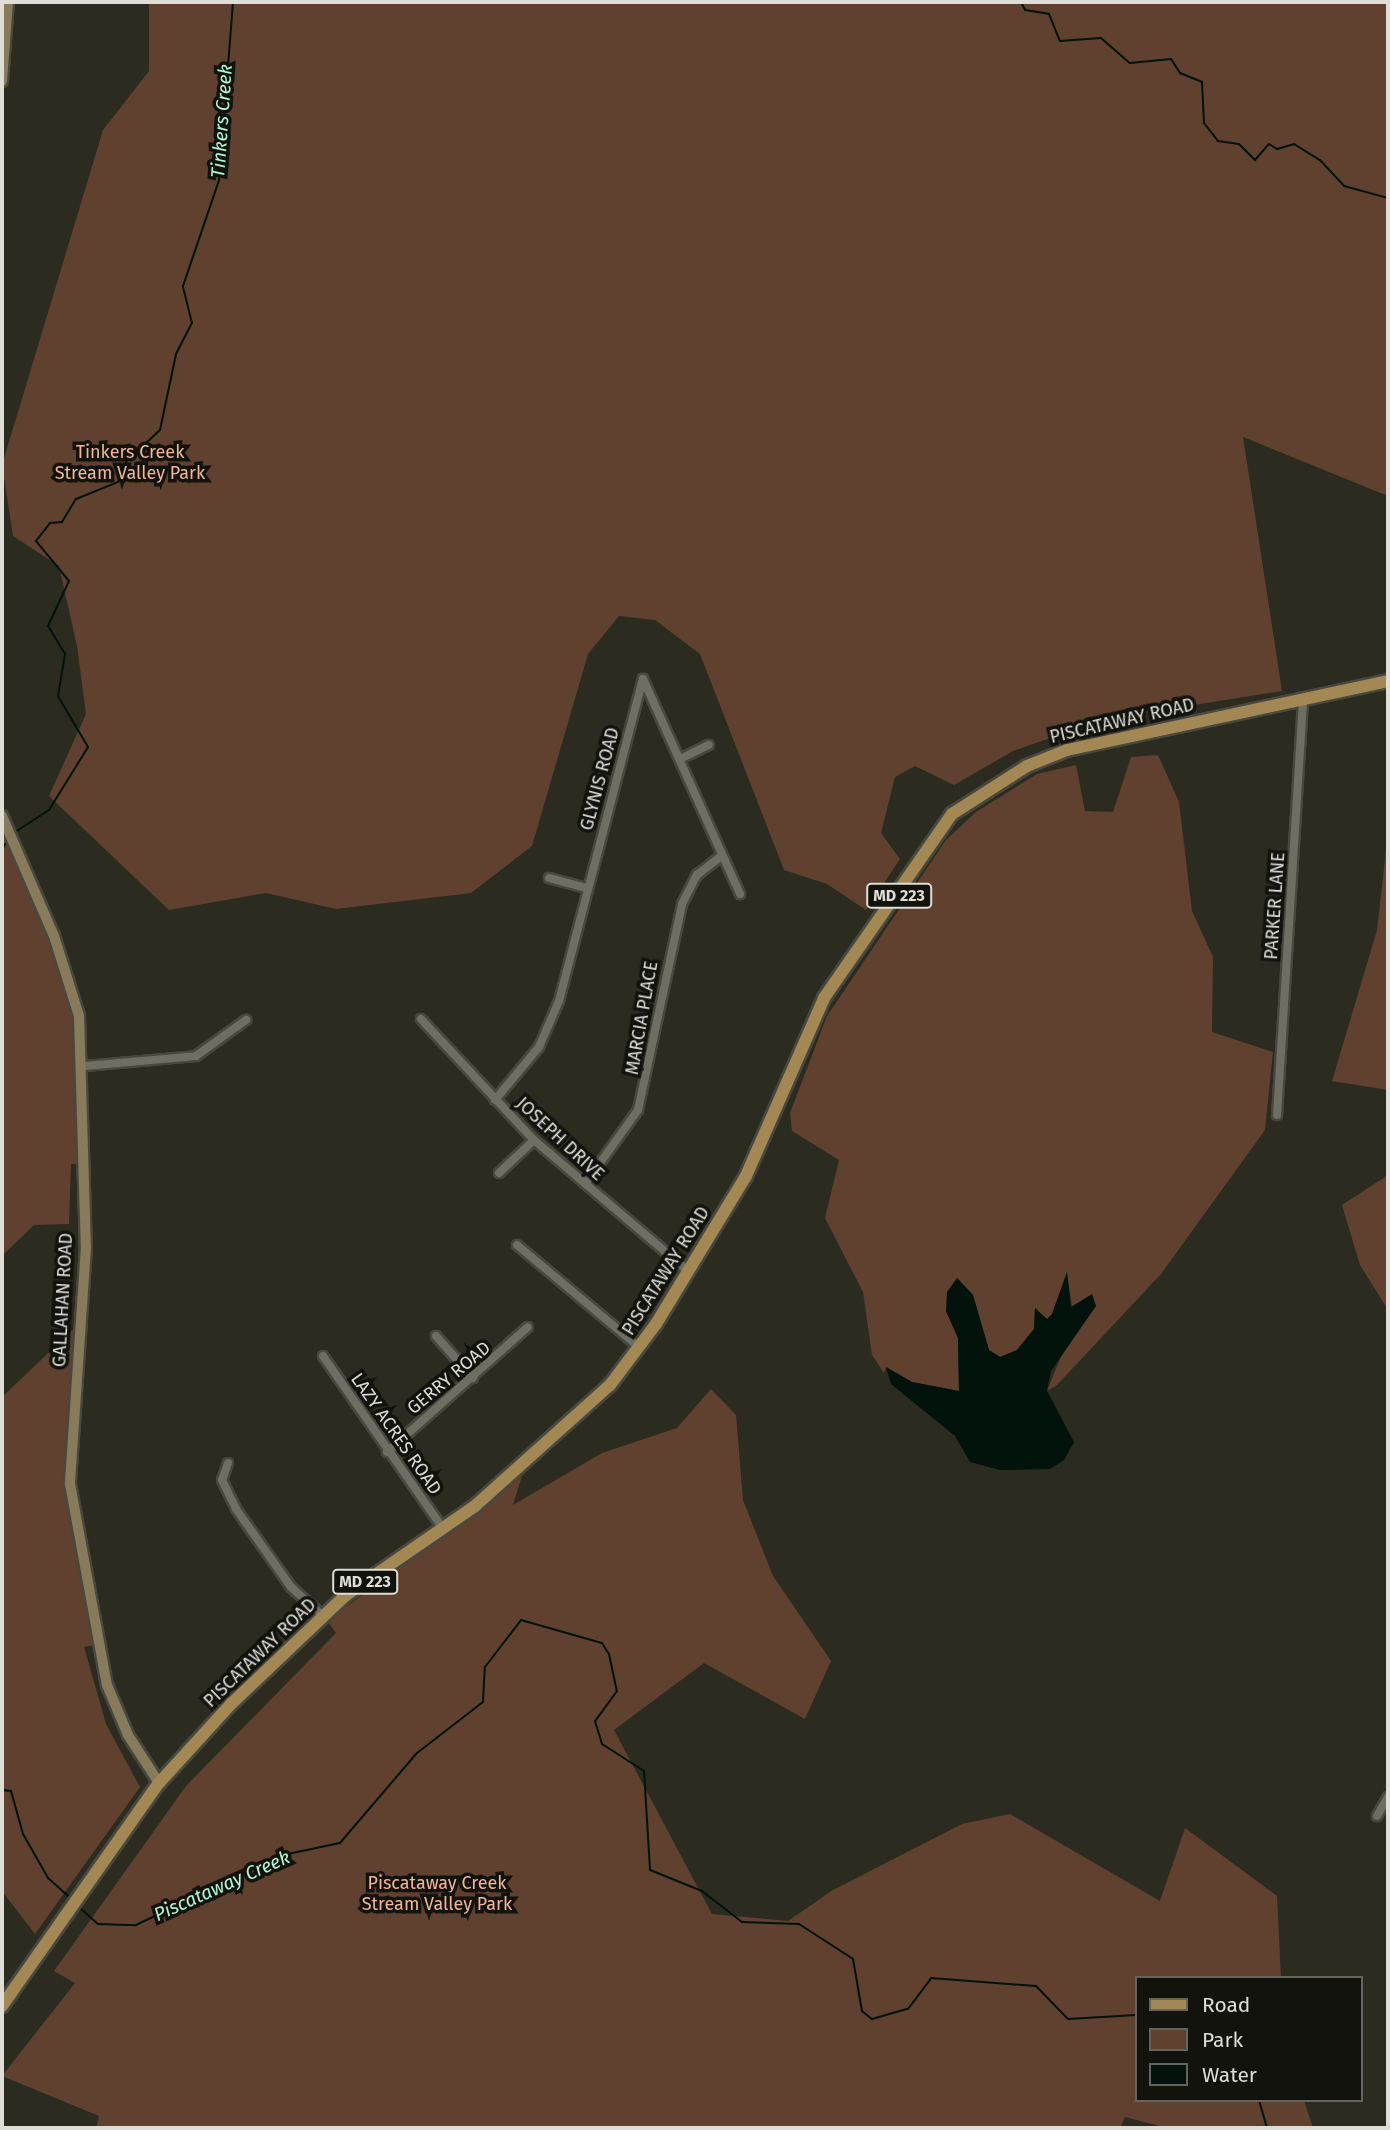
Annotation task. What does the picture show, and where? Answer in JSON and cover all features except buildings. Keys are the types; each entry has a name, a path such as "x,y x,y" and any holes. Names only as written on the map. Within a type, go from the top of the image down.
{"main road":[{"name":"PISCATAWAY ROAD","path":"2,2006 159,1783 323,1616 444,1530 560,1435 639,1348 755,1159 824,998 952,814 1027,766 1067,750 1388,681"}],"street":[{"path":"2,81 8,2"},
{"name":"GLYNIS ROAD","path":"495,1100 523,1070 550,1027 643,679 740,894"},
{"name":"PARKER LANE","path":"1277,1115 1303,700"},
{"path":"680,759 709,745"},
{"name":"GALLAHAN ROAD","path":"2,816 71,982 85,1066 86,1247 70,1484 107,1685 128,1735 159,1783"},
{"name":"MARCIA PLACE","path":"584,1184 638,1110 682,904 697,875 721,856"},
{"path":"549,878 587,888"},
{"name":"JOSEPH DRIVE","path":"421,1019 534,1140 688,1271"},
{"path":"85,1066 195,1056 246,1020"},
{"path":"499,1173 534,1140"},
{"path":"517,1245 639,1348"},
{"name":"GERRY ROAD","path":"387,1452 528,1327"},
{"path":"436,1336 473,1378"},
{"name":"LAZY ACRES ROAD","path":"323,1356 387,1452 444,1530"},
{"path":"228,1463 222,1480 231,1502 284,1578 323,1616"},
{"path":"1377,1816 1388,1797"}],"green space":[{"name":"Tinkers Creek Stream Valley Park","path":"149,2 1388,2 1388,496 1243,437 1282,691 1101,720 1013,751 954,785 915,766 895,777 881,833 900,859 866,910 827,884 784,870 700,654 655,620 619,616 588,654 532,846 471,893 336,909 266,893 169,910 49,796 86,714 77,646 59,566 13,536 2,465 103,130 149,71"},
{"path":"1158,755 1179,802 1192,911 1213,957 1212,1032 1273,1052 1265,1130 1161,1274 1057,1385 1047,1391 1083,1302 1072,1307 1067,1273 1052,1314 1047,1320 1035,1308 1034,1329 1017,1350 1000,1357 989,1350 973,1295 957,1278 946,1311 958,1338 959,1391 912,1382 886,1367 884,1373 872,1355 863,1292 825,1218 839,1160 792,1131 790,1113 827,1016 946,840 976,812 1037,774 1076,765 1085,811 1113,812 1131,757"},
{"path":"2,816 56,950 75,1015 83,1164 71,1164 69,1224 34,1225 2,1256"},
{"path":"1388,833 1388,1090 1332,1081 1377,930"},
{"path":"1388,1175 1388,1310 1360,1265 1342,1205"},
{"path":"79,1324 65,1461 94,1645 84,1647 106,1724 140,1787 35,1934 2,1891 2,1397"},
{"name":"Piscataway Creek Stream Valley Park","path":"711,1389 736,1415 743,1500 773,1576 831,1661 805,1719 704,1663 614,1730 712,1914 788,1921 833,1890 962,1824 1010,1814 1160,1901 1185,1828 1277,1896 1281,1976 1134,1976 1134,2102 1305,2102 1313,2128 1167,2128 1125,2117 1120,2128 96,2128 99,2116 2,2076 75,1983 54,1971 186,1786 336,1633 327,1621 522,1476 513,1505 602,1453 677,1428"}],"water":[{"path":"1067,1272 1071,1307 1092,1294 1096,1306 1051,1371 1047,1391 1074,1442 1064,1460 1050,1469 1000,1470 970,1462 955,1436 891,1384 886,1367 912,1382 959,1391 958,1338 946,1311 947,1292 957,1278 973,1295 989,1350 1000,1357 1017,1350 1034,1329 1035,1308 1047,1319 1052,1314"}],"waterway":[{"name":"Tinkers Creek","path":"15,832 49,810 88,747 58,696 65,654 48,626 69,581 36,541 50,523 62,522 76,499 118,482 126,462 160,430 176,354 192,323 183,286 219,180 233,2"},
{"path":"1021,2 1025,10 1049,14 1060,41 1101,38 1130,63 1171,59 1180,73 1202,82 1204,123 1218,141 1239,144 1255,160 1269,144 1277,149 1294,144 1320,160 1344,186 1388,198"},
{"name":"Tinkers Creek","path":"2,848 7,842"},
{"name":"Piscataway Creek","path":"79,1907 98,1924 136,1925 283,1855 340,1843 417,1753 483,1702 485,1667 521,1620 602,1643 609,1654 617,1691 595,1721 602,1744 644,1771 650,1870 702,1891 742,1922 799,1924 853,1959 862,2011 872,2019 908,2009 931,1978 1036,1986 1068,2019 1134,2015"},
{"name":"Piscataway Creek","path":"2,1790 11,1791 23,1834 48,1878 70,1898"},
{"name":"Piscataway Creek","path":"1260,2102 1267,2128"}]}
